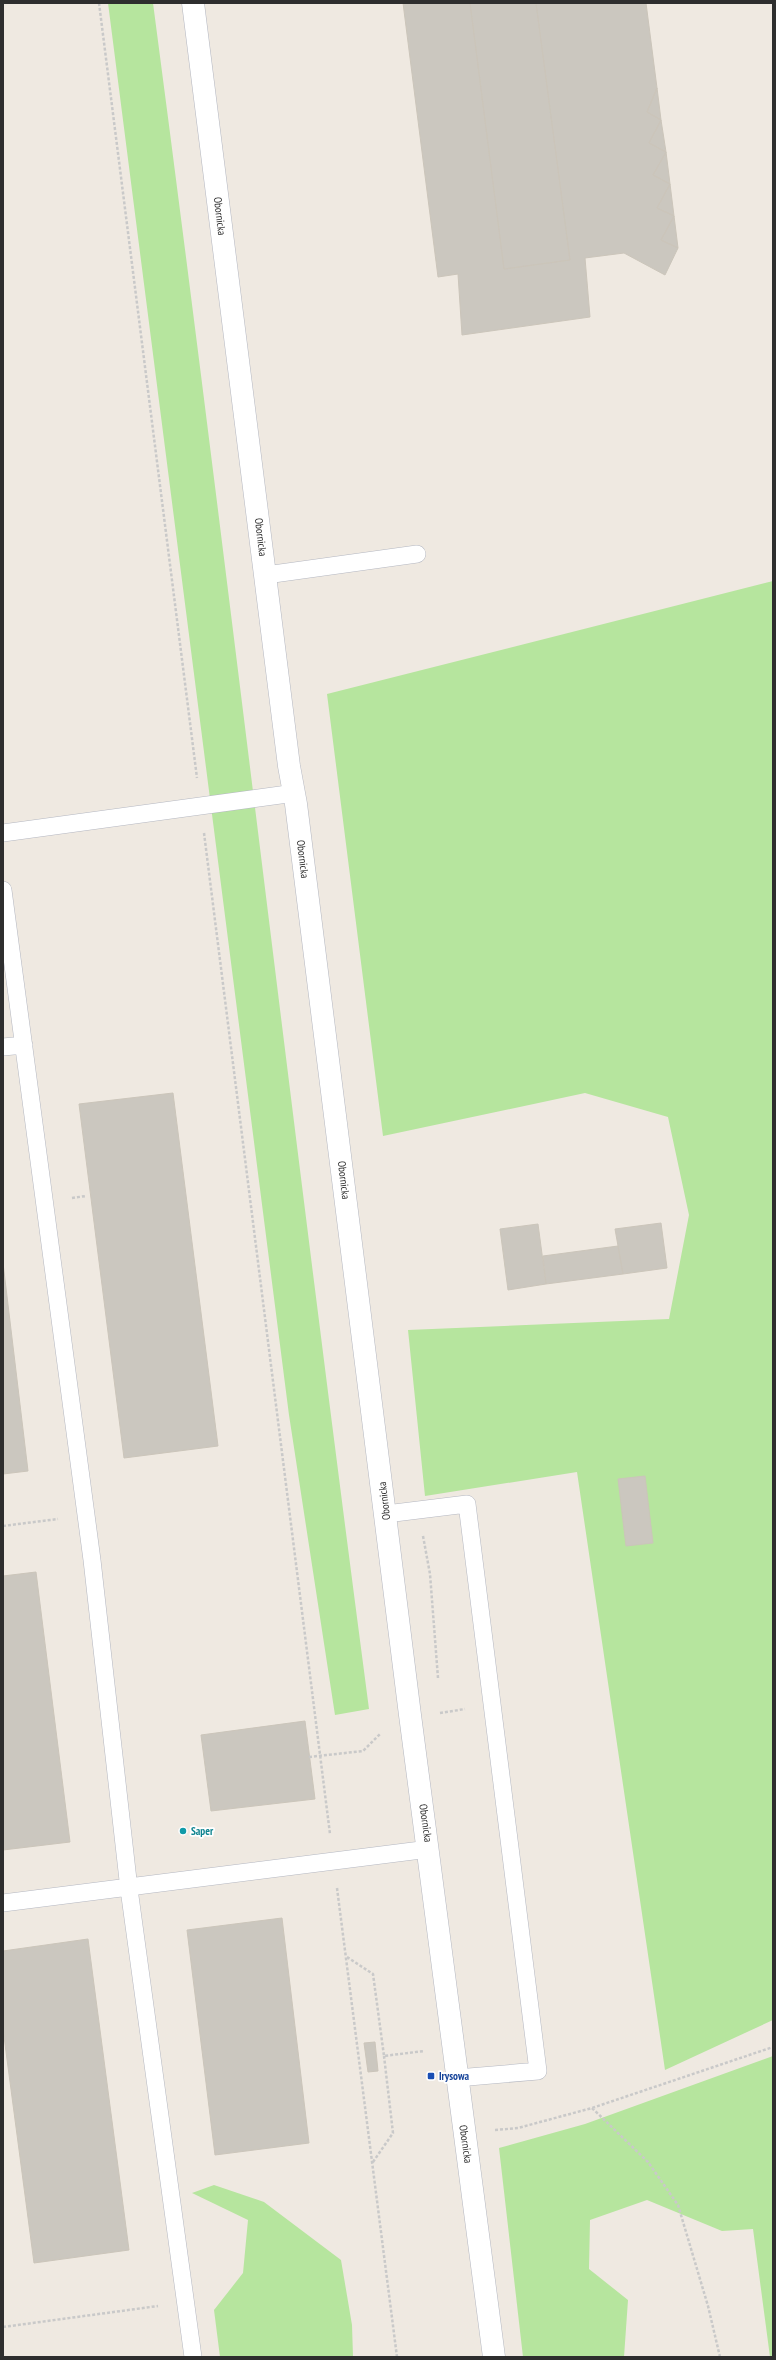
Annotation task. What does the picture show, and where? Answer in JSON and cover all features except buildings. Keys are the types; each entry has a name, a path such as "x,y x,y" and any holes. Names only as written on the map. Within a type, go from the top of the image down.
{"main road":[{"name":"Obornicka","path":"193,3 289,766 294,793 386,1514 410,1715 429,1849 457,2078 494,2357"}],"lane":[{"path":"266,575 417,554"},
{"path":"3,833 294,793"},
{"path":"3,890 86,1515 129,1888 193,2357"},
{"path":"3,1047 24,1045"},
{"path":"386,1514 468,1504 538,2071 457,2078"},
{"path":"3,1903 429,1849"}],"path":[{"path":"99,3 397,2357"},
{"path":"418,1510 430,1574 438,1681"},
{"path":"3,1526 86,1515"},
{"path":"439,1705 440,1717"},
{"path":"309,1757 363,1751 386,1728"},
{"path":"347,1957 373,1974 384,2056 393,2133 372,2162"},
{"path":"464,2132 518,2128 592,2108 773,2046"},
{"path":"384,2056 424,2051"},
{"path":"592,2108 648,2162 678,2205 708,2306 720,2357"},
{"path":"3,2327 186,2302"}],"green space":[{"path":"108,3 153,3 369,1709 335,1715 289,1415"},
{"path":"773,581 773,2020 665,2070 577,1472 425,1496 408,1330 669,1319 689,1215 668,1117 585,1093 383,1136 327,694"},
{"path":"773,2056 773,2357 770,2357 753,2229 722,2231 647,2200 590,2220 589,2269 628,2300 624,2357 523,2357 499,2148 585,2124"},
{"path":"214,2185 264,2202 341,2260 352,2325 353,2357 220,2357 214,2310 243,2273 248,2220 192,2193"}],"place":[{"name":"Saper","path":"183,1831"},
{"name":"Irysowa","path":"431,2076"}]}
